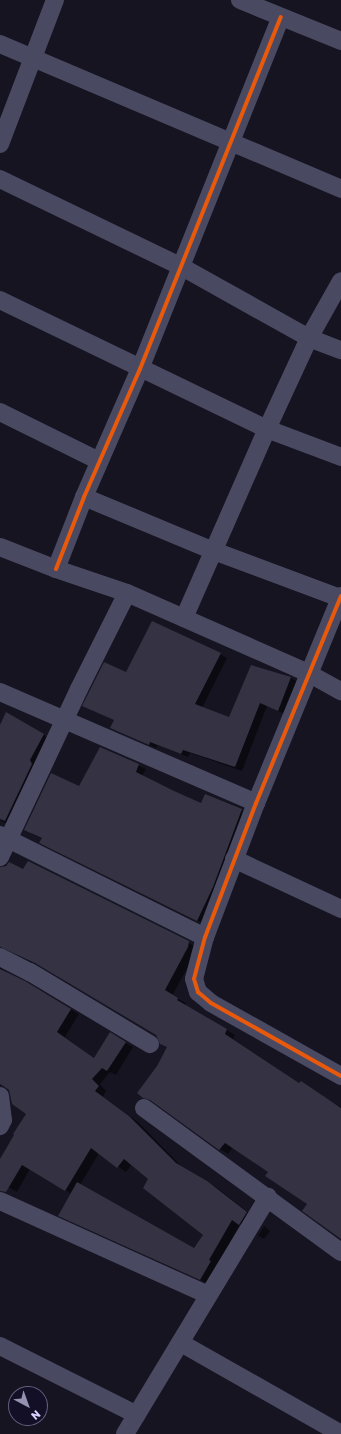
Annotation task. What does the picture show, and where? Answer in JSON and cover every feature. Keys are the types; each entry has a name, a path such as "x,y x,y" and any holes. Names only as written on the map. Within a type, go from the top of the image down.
{"street":[{"path":"0,144 55,0"},
{"path":"240,0 341,40"},
{"path":"56,569 99,461 140,369 182,267 281,17"},
{"path":"0,44 341,189"},
{"path":"0,179 182,267 309,338 341,350"},
{"path":"184,618 214,552 266,429 309,338 341,281"},
{"path":"0,300 266,429 341,457"},
{"path":"0,412 99,461"},
{"path":"84,497 214,552 341,597 308,673 234,859 205,938 194,979 198,992 211,1003 341,1076"},
{"path":"0,547 56,569 127,592 308,673 341,691"},
{"path":"0,857 4,837 127,592"},
{"path":"0,692 256,803"},
{"path":"4,837 205,938"},
{"path":"234,859 341,909"},
{"path":"0,957 30,972 150,1044"},
{"path":"0,1096 3,1120 0,1126"},
{"path":"144,1108 268,1197 341,1252"},
{"path":"126,1434 268,1197"},
{"path":"0,1202 208,1295"},
{"path":"181,1343 341,1434"},
{"path":"0,1346 137,1415"}],"building":[{"path":"152,621 221,653 195,704 229,717 251,665 291,677 278,711 260,703 235,767 183,750 181,754 150,742 149,745 110,728 114,720 82,706 104,662 126,672"},
{"path":"6,712 44,734 30,760 32,764 5,821 0,819 0,725"},
{"path":"100,747 139,764 136,772 201,803 205,794 242,809 213,887 197,921 39,843 42,838 24,830 51,773 79,786"},
{"path":"28,861 189,941 188,947 165,990 178,998 177,1000 227,1029 225,1034 299,1083 301,1081 341,1108 341,1239 302,1211 307,1204 265,1176 268,1172 225,1143 219,1150 150,1100 143,1098 137,1093 157,1066 167,1047 160,1044 156,1035 35,963 0,947 0,867 6,866 9,862 23,869"},
{"path":"0,969 25,981 71,1009 57,1032 94,1058 110,1032 126,1042 107,1071 102,1068 92,1079 99,1086 95,1091 129,1116 176,1163 207,1181 247,1212 239,1225 232,1220 209,1260 211,1261 200,1280 58,1216 77,1182 194,1248 203,1235 143,1188 148,1179 124,1159 117,1168 91,1148 65,1191 22,1165 6,1192 0,1191 0,1159 14,1135 13,1134 26,1114 12,1104 9,1090 0,1084"}],"cycle path":[{"path":"56,569 84,497 140,369 281,17"},
{"path":"341,596 256,803 205,937 194,979 198,992 211,1003 341,1076"}]}
